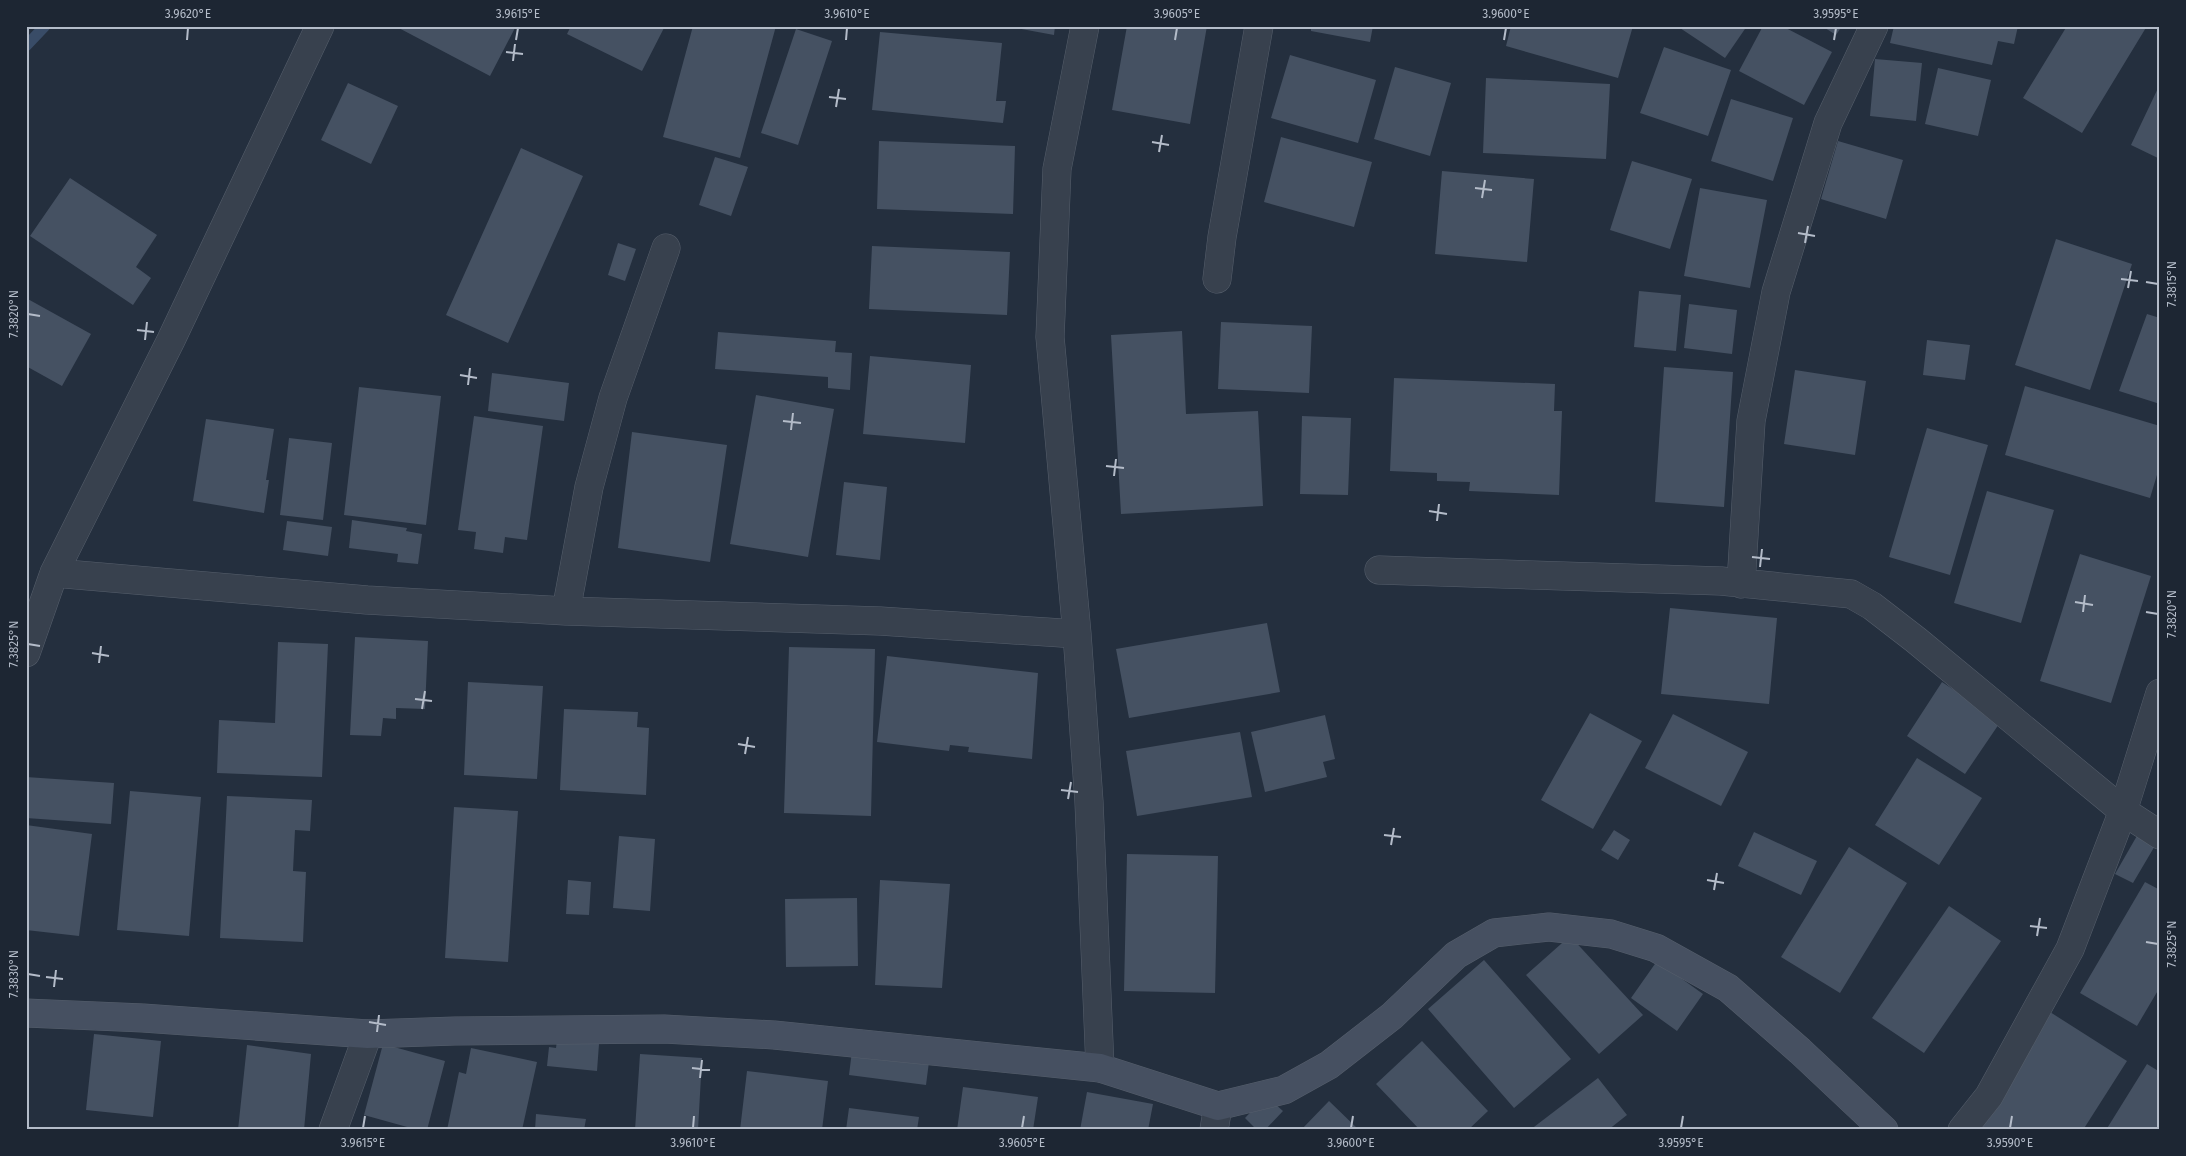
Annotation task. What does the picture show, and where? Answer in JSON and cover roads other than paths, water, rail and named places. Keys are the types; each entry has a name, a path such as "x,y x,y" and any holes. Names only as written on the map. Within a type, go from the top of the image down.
{"street":[{"path":"26,653 54,573 171,340 320,26"},
{"path":"1085,26 1057,169 1050,337 1077,634 1089,802 1100,1068"},
{"path":"1216,279 1259,26"},
{"path":"1741,584 1751,421 1776,292 1828,123 1874,26"},
{"path":"566,611 589,487 611,407 666,248"},
{"path":"1379,570 1741,584 1851,594 1872,606 1979,690 2124,811 2160,835"},
{"path":"54,573 367,600 566,611 880,621 1077,634"},
{"path":"1962,1130 1989,1096 2070,948 2124,811 2160,693"},
{"path":"26,1013 143,1018 368,1034 455,1030 664,1029 774,1035 1100,1068 1216,1118 1284,1090 1329,1065 1392,1016 1456,955 1494,933 1549,928 1611,934 1656,948 1728,988 1800,1050 1884,1130"},
{"path":"333,1130 368,1034"}],"waterway":[{"path":"26,46 45,26"}]}
